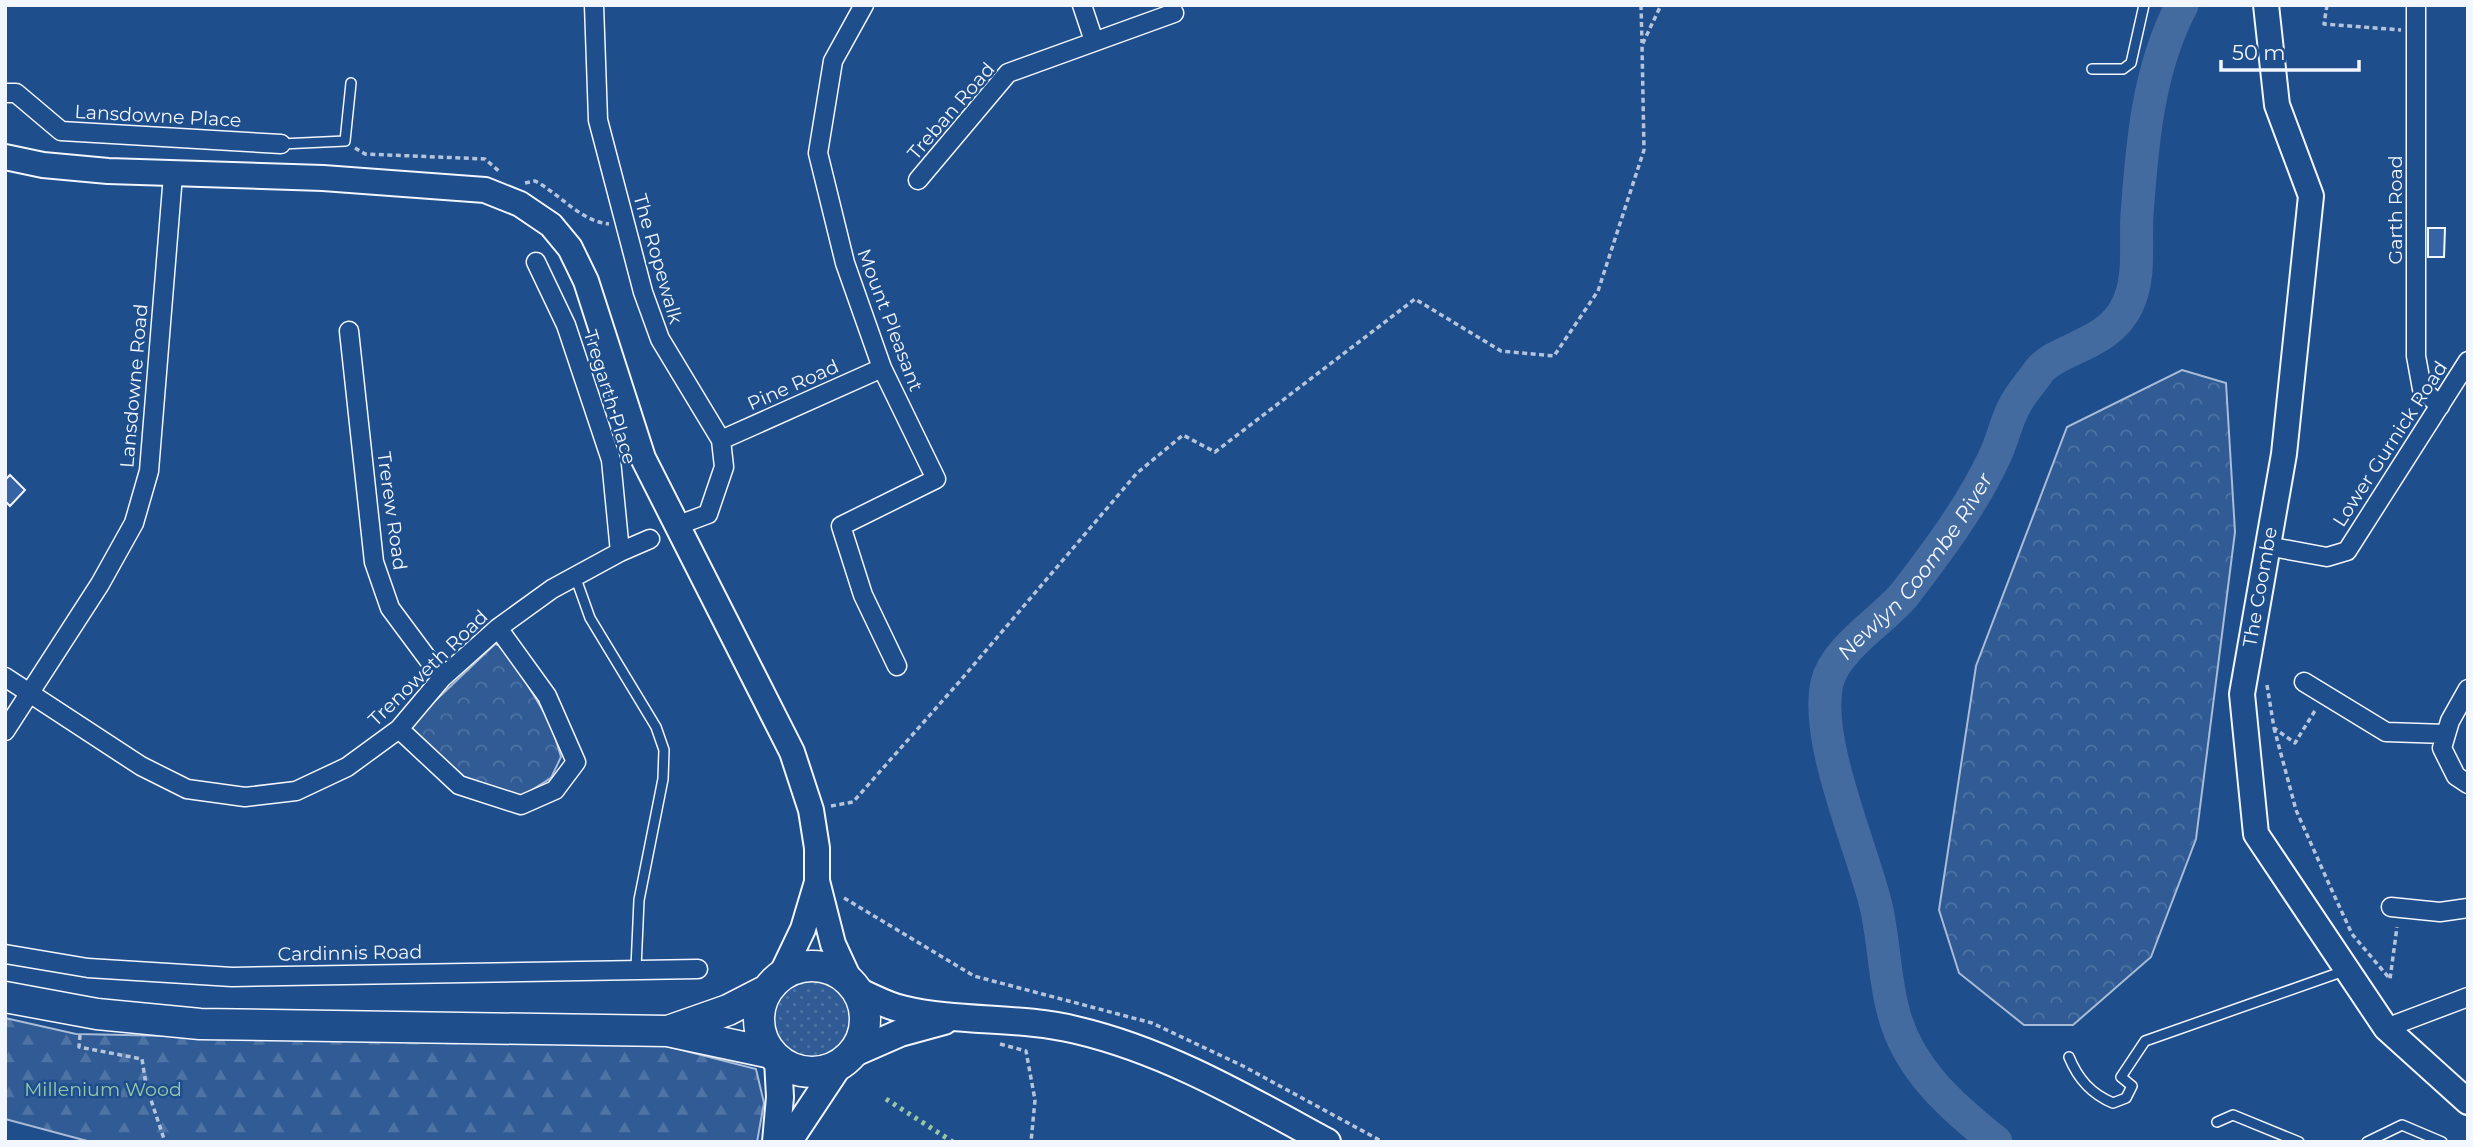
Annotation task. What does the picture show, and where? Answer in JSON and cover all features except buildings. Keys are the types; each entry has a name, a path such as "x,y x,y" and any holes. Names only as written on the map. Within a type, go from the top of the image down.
{"highway":[{"path":"5,997 97,1014 200,1024 668,1031 775,1056 808,1072 824,1071 845,1059 861,1040 865,1024 864,1007 854,987 832,969 815,966 797,968 701,1021 668,1031"},
{"path":"774,983 760,1008 760,1027 775,1056"}],"main road":[{"path":"854,987 900,1009 956,1018 1074,1029 1140,1048 1209,1078 1327,1142"},
{"path":"788,1142 845,1059 900,1033 956,1018"},
{"path":"775,1056 780,1097 776,1142"}],"street":[{"name":"The Ropewalk","path":"594,5 598,120 643,292 660,339 721,440"},
{"path":"1082,5 1094,41"},
{"name":"The Coombe","path":"2266,5 2277,104 2311,196 2284,454 2242,694 2256,834 2386,1028 2468,1102"},
{"name":"Garth Road","path":"2416,5 2416,356 2422,389 2440,406"},
{"name":"Mount Pleasant","path":"855,8 833,61 818,153 845,263 883,369 936,479 841,526 863,595 897,666"},
{"name":"Treban Road","path":"918,180 1009,73 1174,13"},
{"name":"Lansdowne Place","path":"5,93 16,93 61,131 281,144"},
{"path":"5,157 43,165 173,175 323,178 508,190 551,225 570,248 586,281 643,458 792,751 811,810 817,848 817,881 833,944 854,987"},
{"name":"Lansdowne Road","path":"5,731 100,584 134,523 149,471 173,175"},
{"name":"Tregarth Place","path":"536,262 566,325 611,460 620,552"},
{"name":"Trerew Road","path":"349,331 374,562 390,608 442,678"},
{"name":"Lower Gurnick Road","path":"2267,546 2327,557 2347,551 2468,361"},
{"name":"Pine Road","path":"721,440 883,369"},
{"path":"676,526 708,514 724,467 721,440"},
{"name":"Trenoweth Road","path":"5,677 29,696 141,766 187,789 245,797 296,791 347,767 399,729 442,678 498,628 575,576 620,552 650,540"},
{"path":"399,729 459,785 521,805 555,790 576,762 547,696 498,628"},
{"path":"2304,682 2386,732 2446,734"},
{"path":"2468,689 2442,748 2456,776 2468,785"},
{"path":"774,983 803,929 817,881"},
{"path":"2390,907 2440,912 2468,908"},
{"name":"Cardinnis Road","path":"5,954 88,968 232,977 698,969"},
{"path":"2386,1028 2468,997"}],"lane":[{"path":"2092,69 2123,69 2131,63 2144,5"},
{"path":"281,144 345,141 351,83"},
{"path":"575,576 590,618 656,727 664,750 663,779 639,900 636,968"},
{"path":"2069,1057 2076,1075 2098,1097 2113,1103 2130,1092 2132,1086 2122,1077 2145,1041 2346,970"},
{"path":"2217,1122 2234,1115 2299,1142"},
{"path":"2367,1142 2402,1125 2442,1142"}],"path":[{"path":"811,810 853,802 960,681 1136,473 1183,435 1215,452 1415,299 1501,351 1554,356 1598,291 1644,150 1641,5"},
{"path":"1642,45 1661,5"},
{"path":"2327,5 2324,24 2366,30 2417,31"},
{"path":"345,141 365,154 485,159 500,171 507,182 508,190 535,181 598,223 625,226"},
{"path":"2267,684 2274,728 2296,810 2352,934 2390,979 2397,927"},
{"path":"2274,728 2295,743 2316,709"},
{"path":"80,1027 79,1047 142,1059 146,1086 165,1142"},
{"path":"998,1044 1026,1051 1035,1100 1031,1142"}],"green space":[{"path":"2182,370 2226,383 2235,532 2196,839 2151,957 2073,1025 2024,1025 1959,973 1939,910 1976,666 2067,427"},
{"path":"495,644 505,647 551,724 561,757 551,778 522,796 451,775 409,734 416,719"},
{"path":"811,976 827,979 840,988 849,1001 852,1017 849,1033 840,1046 827,1055 811,1058 795,1055 782,1046 773,1033 770,1017 773,1001 782,988 795,979"},
{"name":"Millenium Wood","path":"5,1018 76,1034 666,1046 756,1069 764,1103 757,1142 91,1142 5,1119"}],"waterway":[{"name":"Newlyn Coombe River","path":"1996,1142 1947,1100 1933,1084 1920,1068 1900,1031 1890,997 1876,906 1833,763 1827,734 1827,683 1839,659 1904,595 1953,529 1985,476 2016,404 2039,371 2047,363 2108,330 2127,306 2136,273 2137,215 2144,134 2161,55 2182,5"}],"hedge":[{"path":"886,1099 953,1142"}]}
